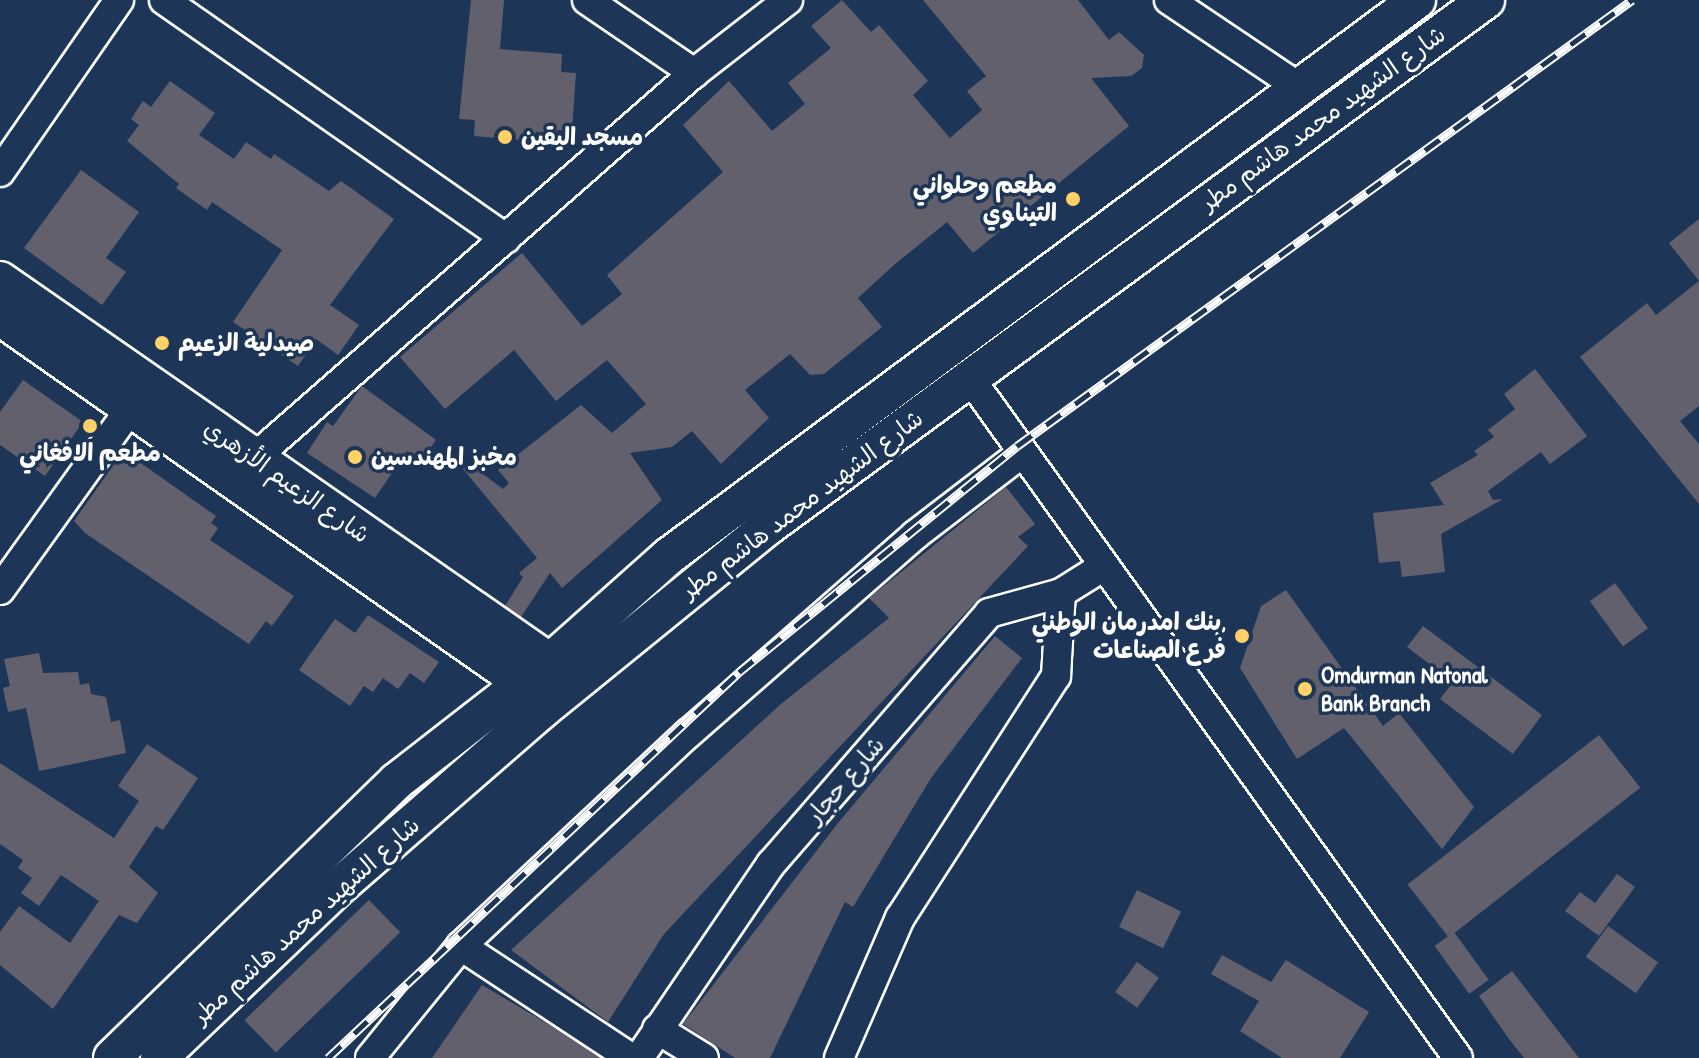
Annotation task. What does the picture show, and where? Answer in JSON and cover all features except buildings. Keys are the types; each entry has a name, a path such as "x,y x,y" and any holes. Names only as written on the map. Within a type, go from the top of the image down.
{"main road":[{"name":"شارع الشهيد محمد هاشم مطر","path":"159,1058 546,686 669,556 1297,86 1417,0"},
{"name":"شارع الشهيد محمد هاشم مطر","path":"112,1058 397,781 546,686 1486,0"},
{"name":"شارع الزعيم الأزهري","path":"0,280 253,459 546,686"},
{"name":"شارع الزعيم الأزهري","path":"0,317 546,686"}],"street":[{"path":"0,172 119,0"},
{"path":"164,0 506,239"},
{"path":"587,0 694,73"},
{"path":"253,459 694,73 788,0"},
{"path":"1169,0 1297,86"},
{"path":"969,377 1458,1058"},
{"path":"0,590 131,408"},
{"path":"370,1058 461,946 724,702 915,535 1022,453"},
{"name":"شارع حجار","path":"639,1058 771,864 989,613 1061,593 1104,566"},
{"path":"839,1058 900,918 1056,676 1061,593"},
{"path":"461,946 631,1058"},
{"path":"657,1029 704,1058"}],"railway":[{"path":"328,1058 739,672 1017,446 1632,0"}],"place":[{"name":"مسجد اليقين","path":"505,137"},
{"name":"مطعم وحلواني التيناوي","path":"1073,199"},
{"name":"صيدلية الزعيم","path":"162,343"},
{"name":"مطعم الافغاني","path":"90,426"},
{"name":"مخبز المهندسين","path":"355,457"},
{"name":"بنك امدرمان الوطني, فرع الصناعات","path":"1242,636"},
{"name":"Omdurman Natonal Bank Branch","path":"1305,689"}]}
